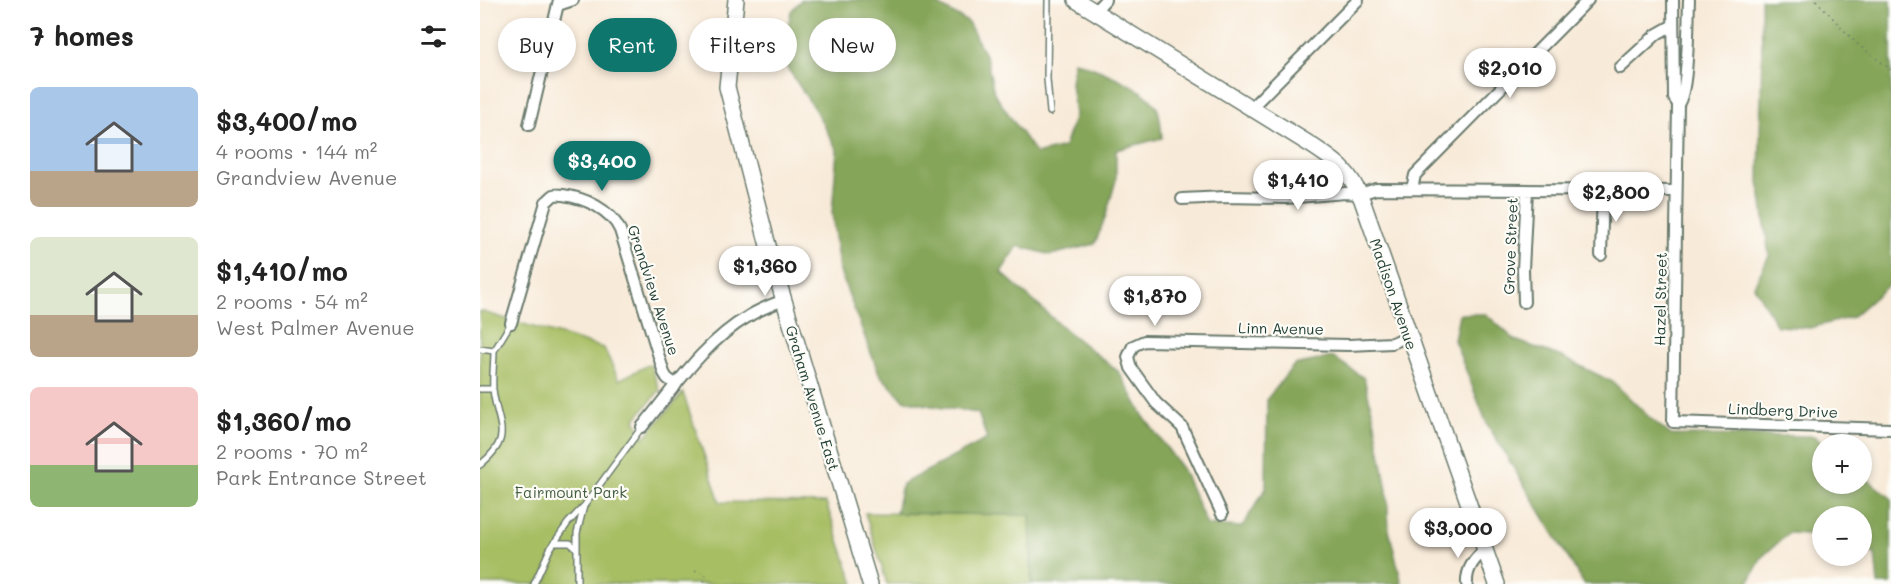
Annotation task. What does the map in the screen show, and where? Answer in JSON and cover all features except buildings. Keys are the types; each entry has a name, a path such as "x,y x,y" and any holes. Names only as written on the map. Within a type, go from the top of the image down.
{"main road":[{"name":"Graham Avenue East","path":"736,0 728,87 783,300 870,584"},
{"name":"Madison Avenue","path":"1076,0 1100,6 1251,108 1338,163 1351,179 1360,194 1497,584"}],"street":[{"path":"529,125 559,2 573,0"},
{"path":"1251,108 1358,0"},
{"path":"1412,189 1415,175 1588,0"},
{"name":"Hazel Street","path":"1673,0 1674,98 1678,104 1673,422"},
{"name":"Hazel Street","path":"1678,104 1682,100 1686,74 1689,0"},
{"path":"1620,68 1657,34 1673,25"},
{"path":"1182,199 1286,198 1360,194 1376,189 1676,191"},
{"name":"Grove Street","path":"1524,302 1523,270 1527,190"},
{"path":"1601,255 1603,190"},
{"name":"Grandview Avenue","path":"511,323 546,202 554,195 559,195 573,196 591,202 616,223 620,230 664,373 676,385"},
{"path":"642,428 693,364 715,341 758,310 783,300"},
{"name":"Linn Avenue","path":"1222,514 1182,427 1156,403 1131,368 1128,357 1133,346 1144,341 1349,345 1392,343 1409,336"},
{"name":"Lindberg Drive","path":"1673,422 1891,429"},
{"path":"1467,584 1468,570 1485,549"}],"lane":[{"path":"1048,0 1047,79 1050,112"},
{"name":"Grandview Avenue","path":"494,351 511,323"},
{"path":"480,349 494,351 493,389 501,437 494,452 480,465"},
{"path":"480,389 493,389"},
{"path":"534,584 554,543 642,428"},
{"path":"577,584 577,533 584,506"},
{"path":"554,543 570,543 576,548"}],"path":[{"path":"1816,0 1855,42 1891,70"},
{"path":"695,572 706,574 703,584"}],"green space":[{"path":"801,0 930,0 968,22 987,59 994,93 1036,154 1064,147 1075,115 1071,83 1074,61 1121,80 1144,94 1158,110 1162,138 1116,150 1116,180 1095,244 1051,255 1018,246 1001,272 1067,331 1119,372 1144,417 1183,470 1207,525 1242,527 1266,488 1267,399 1294,365 1333,357 1364,378 1387,490 1389,530 1402,584 1032,584 1030,515 896,513 902,484 987,439 978,413 904,400 879,374 839,269 832,213 837,150 790,72 797,72 797,18 790,18 791,11"},
{"path":"1761,0 1891,0 1891,283 1852,317 1810,328 1777,326 1754,286 1769,256 1759,181"},
{"name":"Fairmount Park","path":"480,311 604,348 619,380 650,364 660,390 635,419 644,438 683,393 720,502 826,503 854,584 480,584"},
{"path":"1459,314 1486,314 1515,340 1562,357 1613,382 1671,435 1812,436 1812,494 1872,494 1872,483 1891,498 1891,584 1878,584 1875,554 1872,553 1872,506 1812,506 1812,534 1789,533 1762,557 1748,584 1584,584 1487,424 1454,340"},
{"path":"865,513 1031,515 1031,584 887,584"}]}
